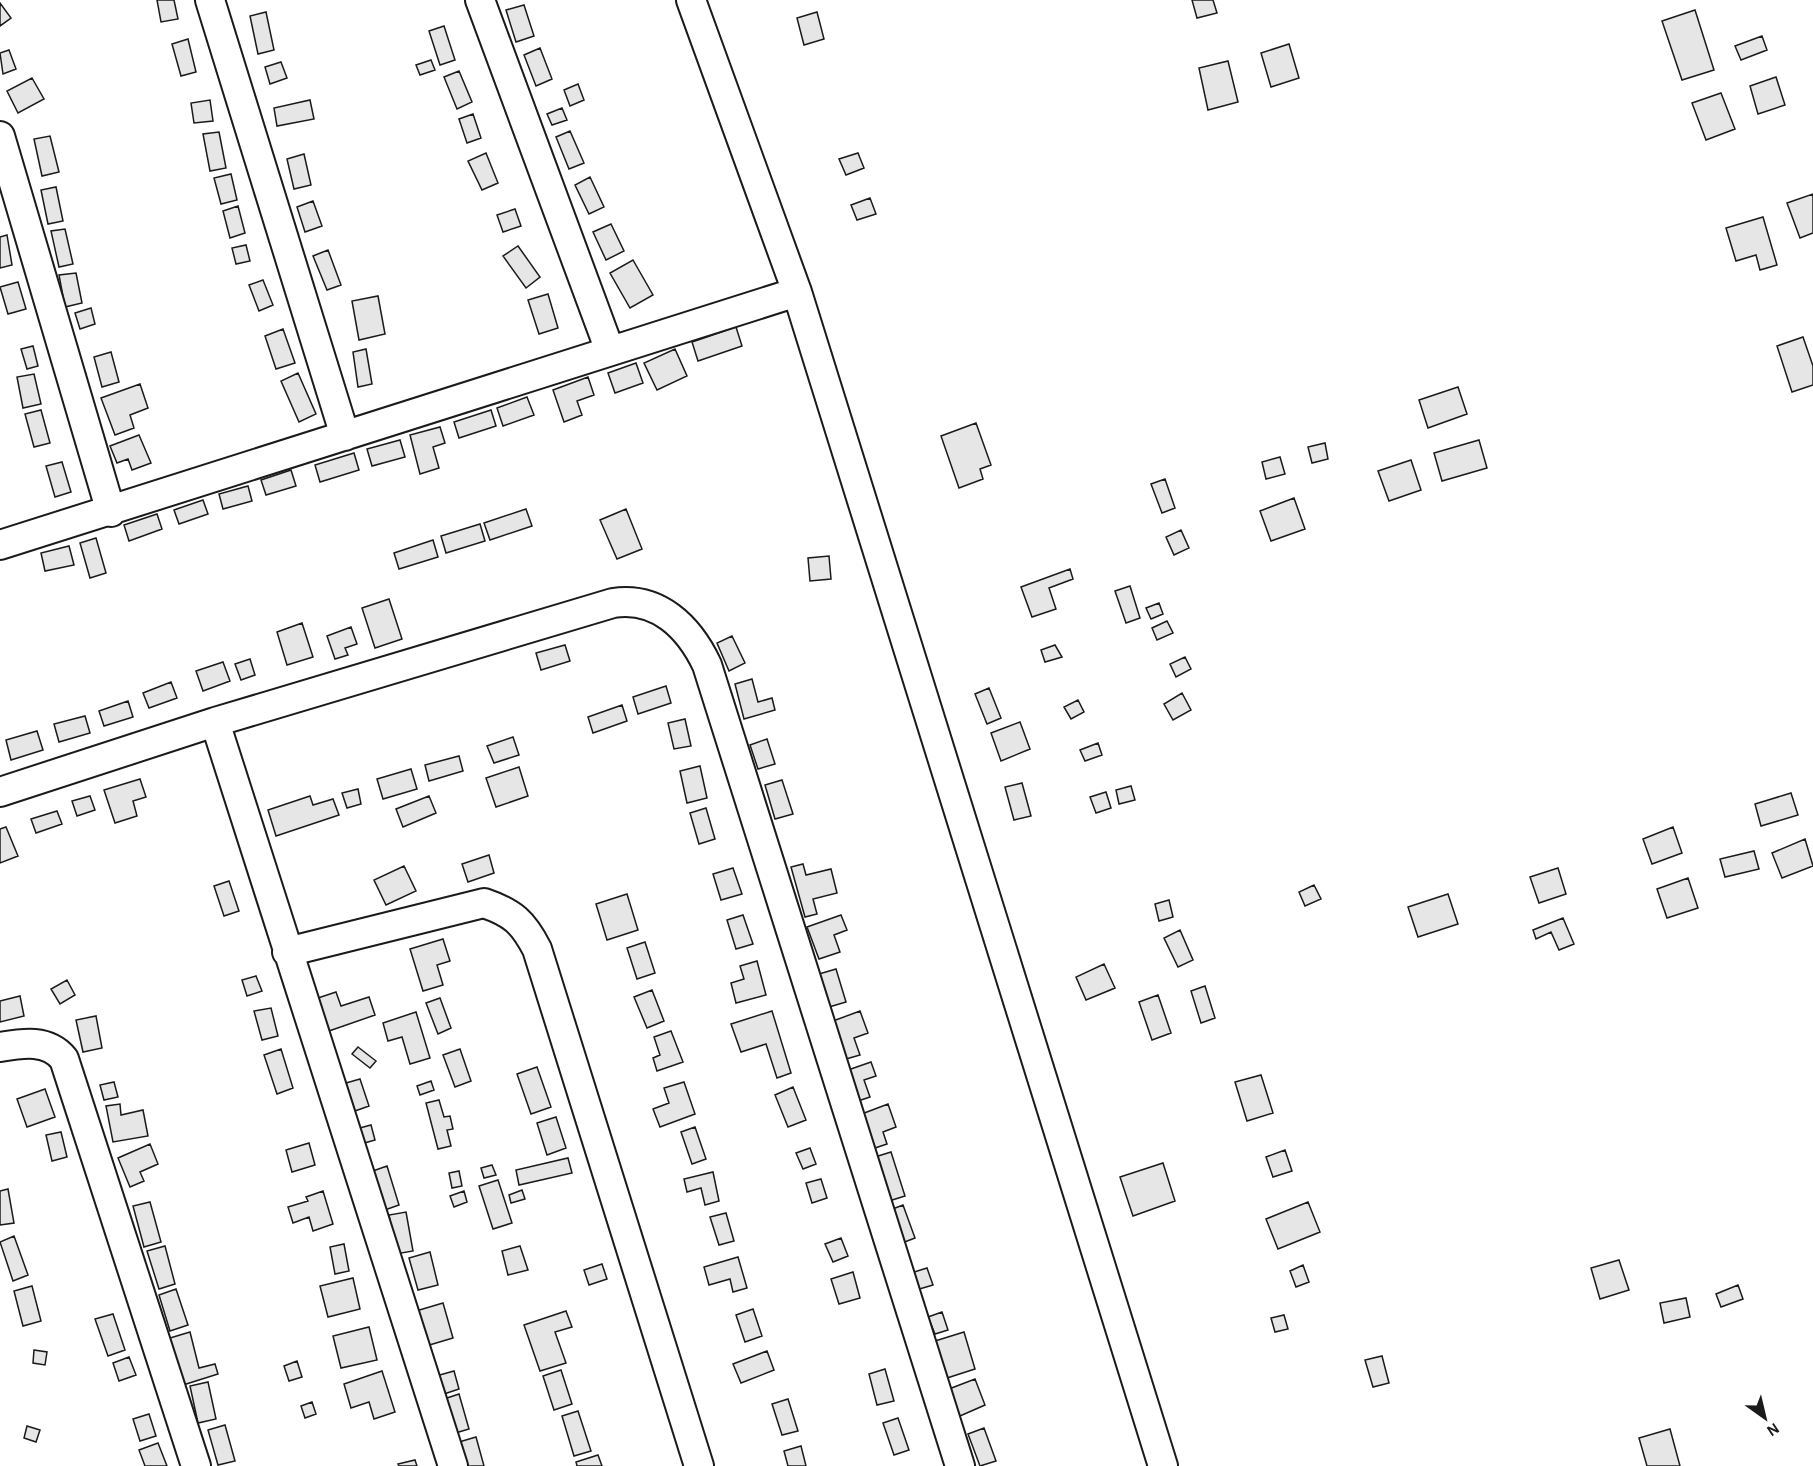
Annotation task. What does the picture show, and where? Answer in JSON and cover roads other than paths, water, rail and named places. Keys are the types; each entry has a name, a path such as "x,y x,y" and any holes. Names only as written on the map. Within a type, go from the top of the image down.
{"street":[{"path":"210,0 345,436"},
{"path":"480,0 610,351"},
{"path":"691,0 797,292 1163,1466"},
{"path":"0,136 111,512"},
{"path":"0,545 111,512 797,292"},
{"path":"0,792 215,722 613,603 640,602 660,609 698,645 707,665 960,1466"},
{"path":"215,722 453,1466"},
{"path":"287,952 484,903 505,910 525,926 537,949 699,1466"},
{"path":"0,1047 24,1043 47,1046 57,1050 64,1059 196,1466"}]}
